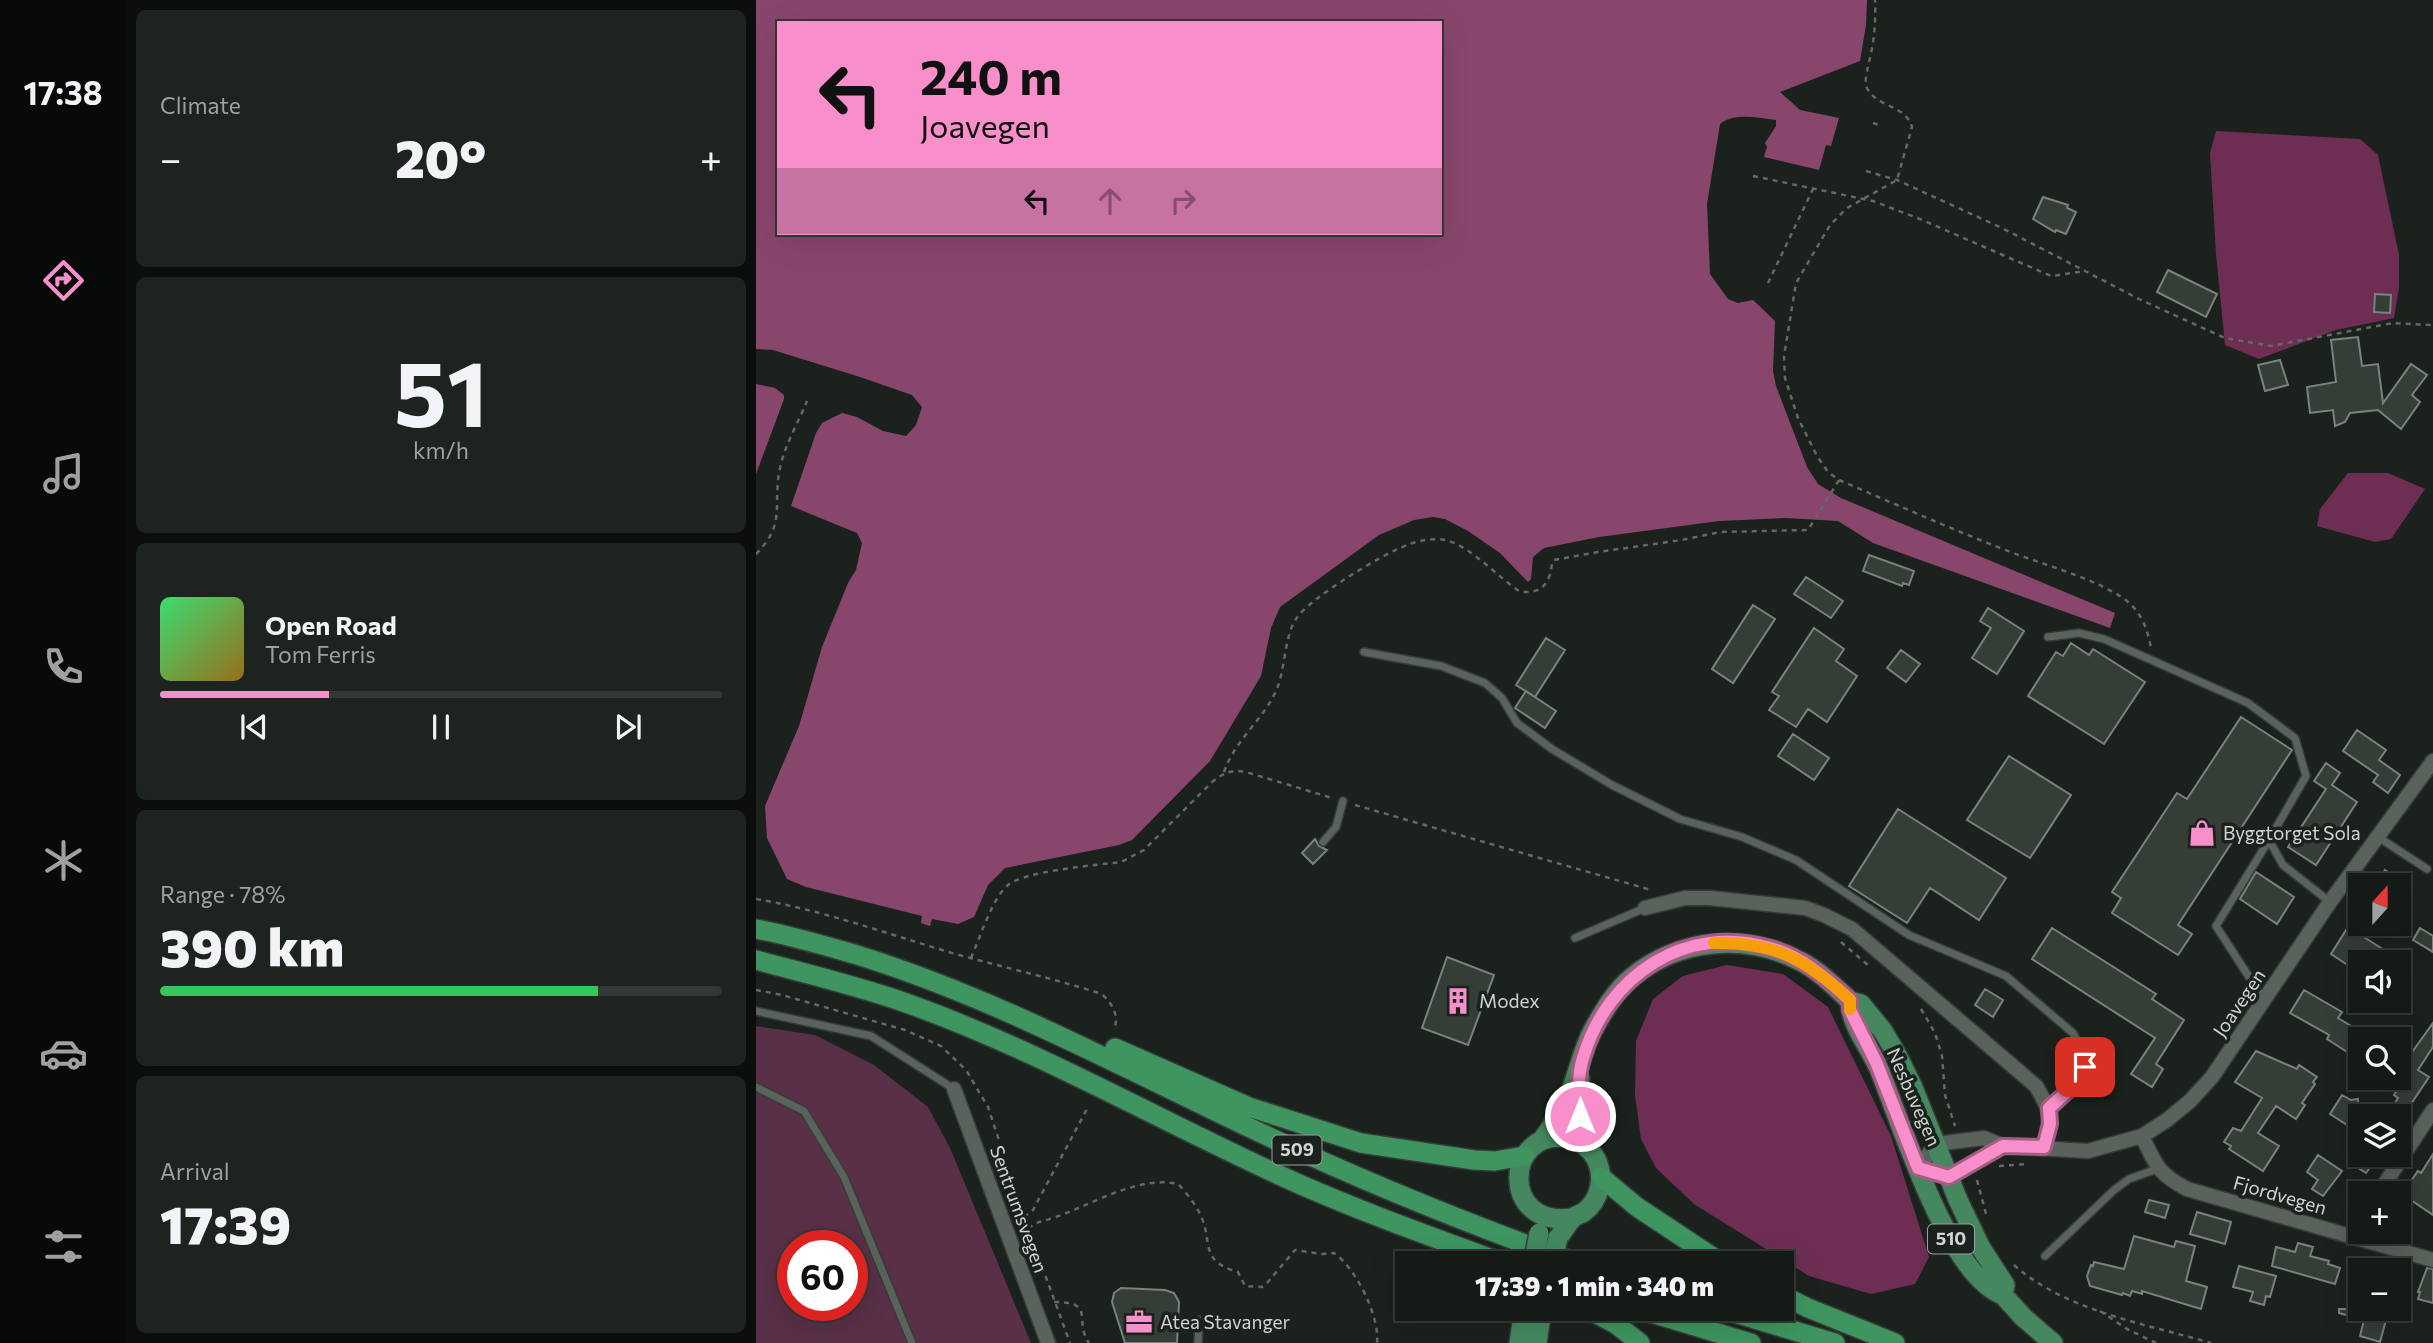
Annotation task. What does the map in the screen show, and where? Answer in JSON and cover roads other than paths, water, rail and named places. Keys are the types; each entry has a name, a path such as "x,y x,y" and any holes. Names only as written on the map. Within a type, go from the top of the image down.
{"highway":[{"name":"509","path":"756,929 905,970 1024,1018 1373,1184 1548,1251"},
{"name":"509","path":"756,960 907,1003 987,1035 1279,1175 1469,1251"},
{"name":"509","path":"1024,1018 1101,1042 1249,1107 1362,1143 1474,1160 1495,1161 1524,1156"},
{"path":"1601,1177 1637,1207 1703,1251"},
{"name":"509","path":"1432,1238 1453,1251"},
{"path":"1794,1301 1895,1343"},
{"path":"1610,1321 1640,1343"},
{"path":"1678,1321 1751,1343"},
{"path":"1762,1321 1836,1343"}],"main road":[{"name":"510","path":"1524,1156 1542,1140 1558,1118 1592,1032 1629,979 1652,963 1677,951 1704,944 1737,943 1770,948 1803,962 1850,1000 1850,1010 1876,1062 1938,1216 1964,1258 1993,1291 2003,1295"},
{"name":"Nesbuvegen","path":"1850,1000 1861,1004 1891,1043 1912,1085 1981,1248 2005,1285 2003,1295 2053,1343"},
{"name":"510","path":"1581,1061 1579,1094 1583,1144 1599,1165 1601,1177"},
{"path":"1542,1140 1563,1138 1583,1144"},
{"path":"1524,1156 1518,1171 1518,1186 1549,1236 1551,1251"},
{"path":"1540,1251 1549,1236 1584,1212 1593,1202 1599,1191 1601,1177"},
{"path":"1536,1213 1560,1220 1572,1218"},
{"path":"1519,1343 1531,1321"},
{"path":"1536,1321 1537,1343"}],"street":[{"name":"Joavegen","path":"1936,1144 1984,1138 2003,1146 2088,1151 2142,1136 2182,1107 2212,1077 2330,902 2433,761"},
{"path":"1645,908 1685,898 1805,908 1852,929 2036,1086 2049,1108 2050,1124 2044,1147"},
{"name":"Sentrumsvegen","path":"954,1089 1048,1343"},
{"path":"2387,1181 2433,1110"},
{"path":"2142,1136 2157,1169"},
{"path":"1936,1144 1918,1168 1949,1177 2003,1146"},
{"name":"Fjordvegen","path":"2157,1169 2187,1189 2348,1228"},
{"name":"Fjordvegen","path":"2392,1244 2433,1260"}],"lane":[{"path":"2048,637 2079,633 2104,639 2248,703 2295,737 2306,776 2216,926 2264,1000"},
{"path":"1364,652 1441,666 1485,683 1502,698 1517,723 1552,749 1612,785 1680,818 1742,837 1796,860 1909,935 2006,976 2073,1033 2084,1054 2085,1067 2069,1090 2049,1108"},
{"path":"1323,842 1336,827 1343,801"},
{"path":"2378,836 2427,869"},
{"path":"2269,839 2283,864 2330,902"},
{"path":"1575,938 1645,908"},
{"path":"756,1011 871,1036 954,1089"},
{"path":"756,1087 804,1111 844,1177 912,1343"},
{"path":"2045,1256 2114,1190 2129,1179 2157,1169"},
{"path":"1198,1343 1199,1320"}],"place":[{"name":"Byggtorget Sola","path":"2202,833"},
{"name":"Modex","path":"1458,1001"},
{"name":"Atea Stavanger","path":"1139,1322"}]}
